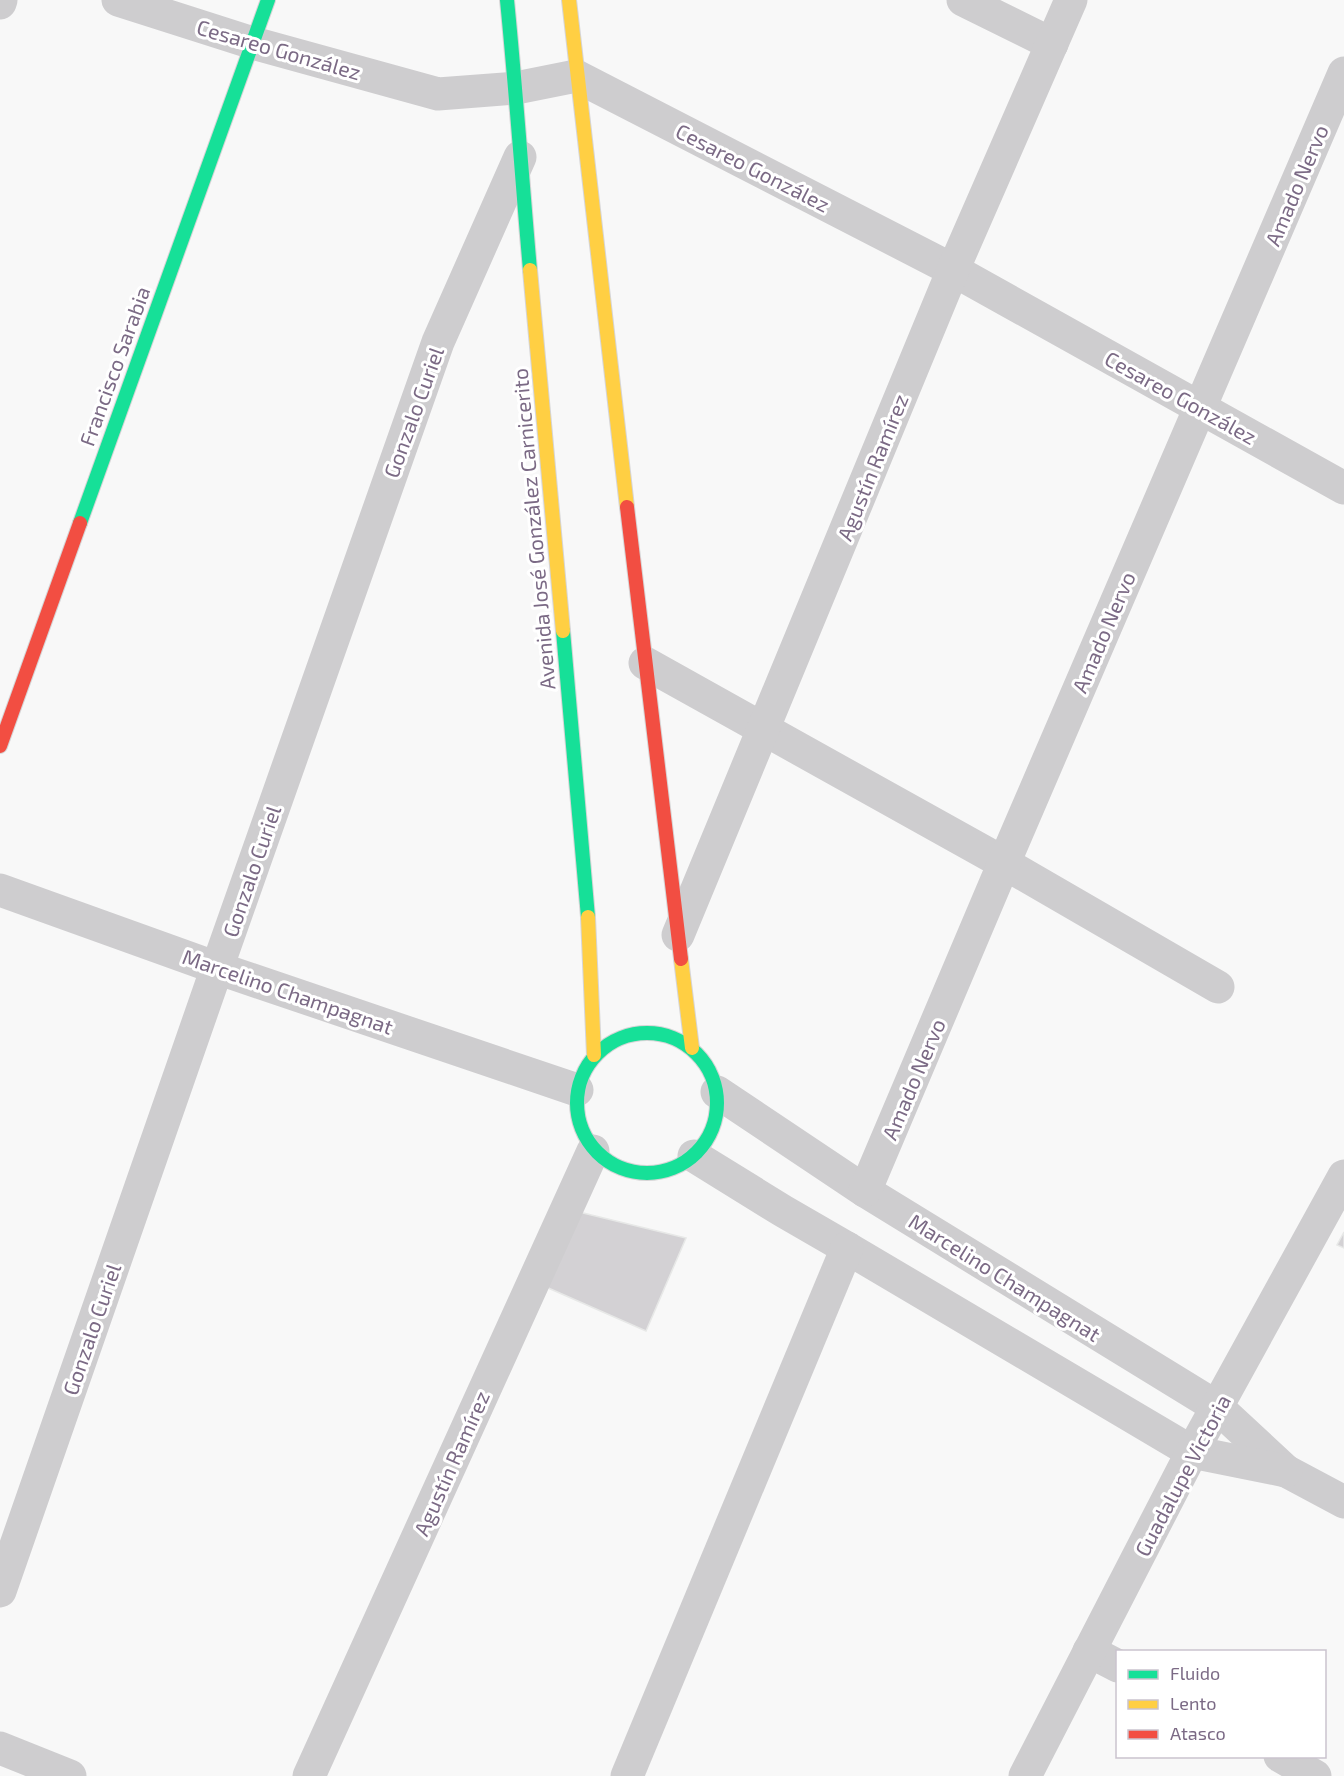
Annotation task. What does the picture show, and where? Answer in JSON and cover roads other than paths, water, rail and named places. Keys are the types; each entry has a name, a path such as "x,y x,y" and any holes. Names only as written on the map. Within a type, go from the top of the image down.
{"street":[{"name":"Cesareo González","path":"118,0 253,43 438,94 516,88 576,76 954,270 1344,488"},
{"name":"Francisco Sarabia","path":"0,746 268,0"},
{"name":"Avenida José González Carnicerito","path":"507,0 590,934 594,1055"},
{"path":"569,0 576,76 692,1048"},
{"path":"963,0 1052,44"},
{"name":"Agustín Ramírez","path":"678,935 954,270 1071,0"},
{"name":"Amado Nervo","path":"865,1191 1344,73"},
{"name":"Gonzalo Curiel","path":"0,1591 438,342 520,157"},
{"path":"645,663 1004,863 1218,987"},
{"name":"Marcelino Champagnat","path":"0,890 217,968 577,1090"},
{"path":"642,1032 668,1035 692,1048 708,1067 717,1092 714,1127 694,1156 661,1173 624,1171 593,1151 578,1122 577,1090 594,1055 615,1039 642,1032"},
{"name":"Marcelino Champagnat","path":"717,1092 865,1191 1217,1407 1286,1471 1344,1502"},
{"name":"Agustín Ramírez","path":"309,1776 593,1151"},
{"name":"Marcelino Champagnat","path":"694,1156 783,1211 1192,1452 1286,1471"},
{"name":"Guadalupe Victoria","path":"1025,1776 1192,1452 1344,1176"},
{"path":"627,1776 847,1248"},
{"path":"1089,1651 1116,1665"},
{"path":"0,1748 70,1776"},
{"path":"1284,1758 1315,1776"}]}
